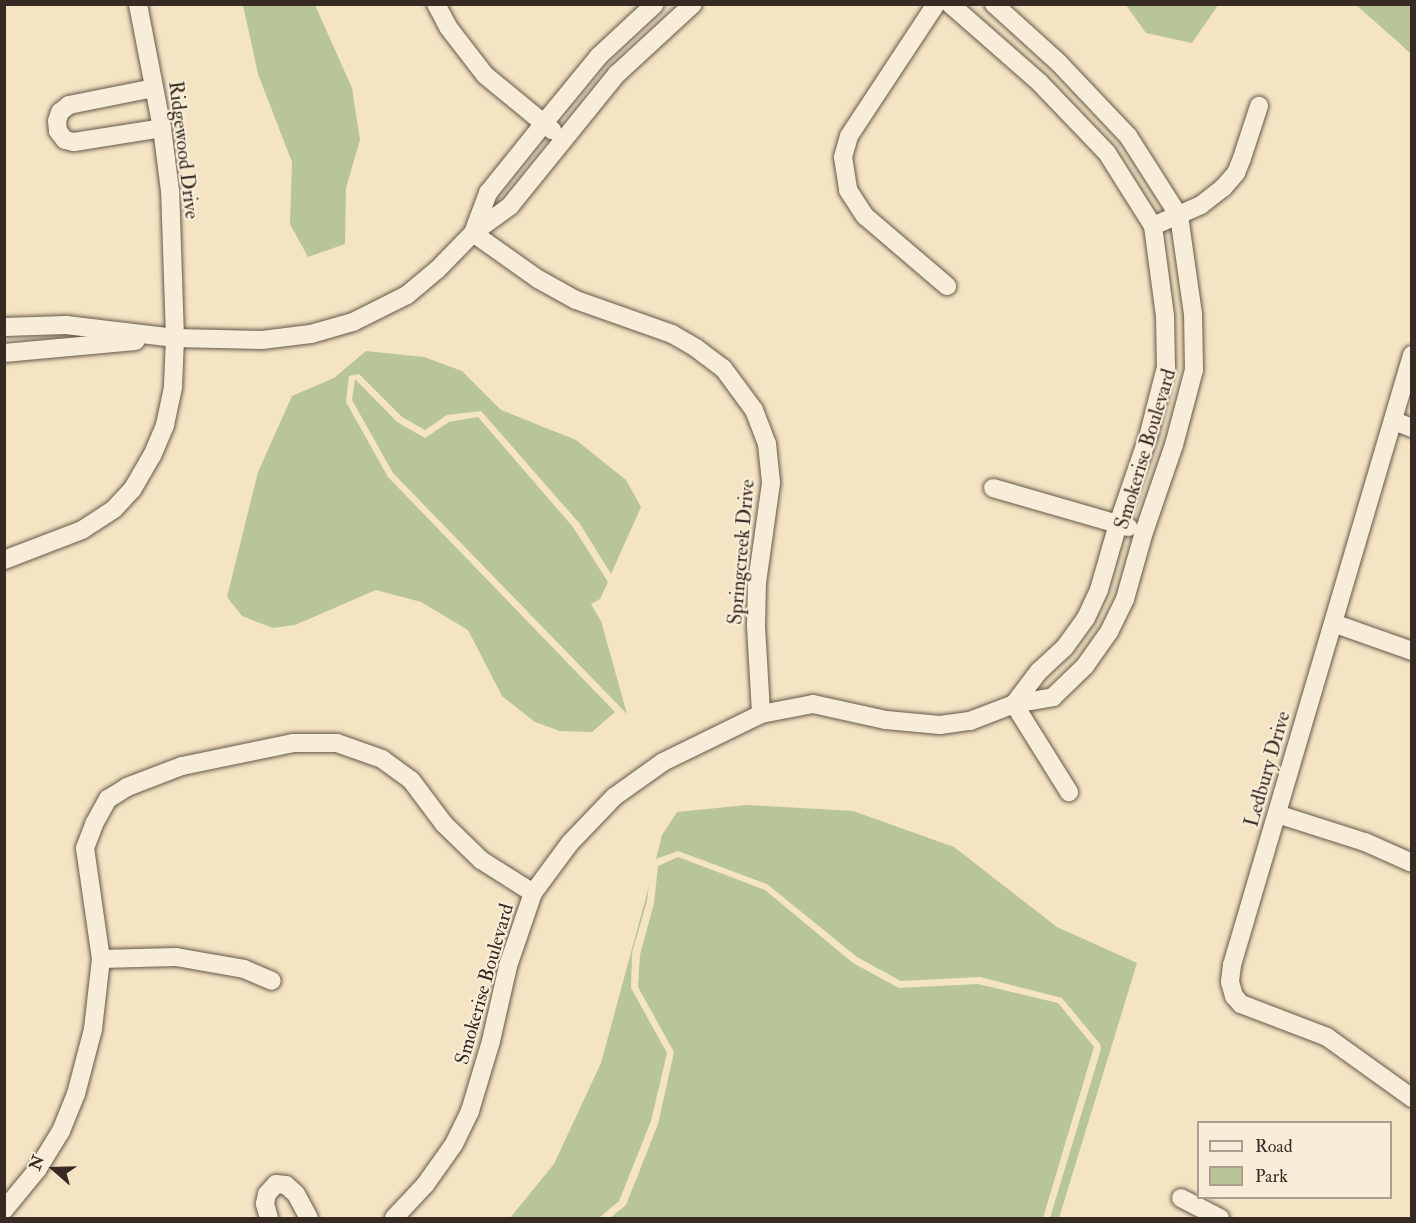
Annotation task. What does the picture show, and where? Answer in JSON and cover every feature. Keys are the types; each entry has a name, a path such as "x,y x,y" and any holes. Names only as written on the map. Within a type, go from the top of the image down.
{"street":[{"name":"Ridgewood Drive","path":"4,560 82,530 114,509 132,490 152,456 165,425 173,386 175,338 170,191 162,128 138,4"},
{"path":"436,4 448,27 485,75 563,138"},
{"path":"473,233 488,193 599,56 655,4"},
{"path":"4,327 66,325 175,338 262,340 311,334 353,322 407,295 437,270 473,233 510,206 617,74 693,4"},
{"path":"936,4 849,136 843,157 848,190 865,216 947,286"},
{"name":"Smokerise Boulevard","path":"950,4 1040,82 1107,153 1153,226 1165,316 1166,367 1148,437 1118,524 1099,590 1086,618 1014,704"},
{"name":"Smokerise Boulevard","path":"394,1218 424,1185 448,1152 470,1111 491,1041 508,966 533,893 570,843 614,797 663,762 761,714 813,704 886,720 940,725 970,721 1014,704 1053,697 1085,666 1109,633 1125,599 1144,532 1174,445 1194,370 1193,314 1179,216 1128,136 1059,63 994,4"},
{"path":"154,88 69,105 60,112 57,121 58,131 65,140 74,142 162,128"},
{"path":"1153,226 1201,205 1223,188 1236,173 1259,106"},
{"name":"Springcreek Drive","path":"473,233 538,279 576,300 672,334 696,348 723,369 754,410 767,444 771,483 757,582 756,626 761,714"},
{"path":"4,353 175,338"},
{"name":"Ledbury Drive","path":"1412,355 1232,965 1230,982 1234,996 1250,1008 1327,1037 1412,1098"},
{"path":"1394,421 1412,428"},
{"path":"993,488 1144,532"},
{"path":"1333,623 1412,651"},
{"path":"1014,704 1069,792"},
{"path":"4,1210 37,1170 61,1131 76,1094 93,1029 101,959 85,848 94,824 108,799 127,787 182,766 293,743 337,743 382,759 411,780 444,824 482,860 533,893"},
{"path":"1277,814 1365,842 1412,863"},
{"path":"101,959 141,956 176,957 244,969 272,981"},
{"path":"269,1218 265,1204 267,1194 276,1184 286,1185 296,1194 309,1218"},
{"path":"1181,1198 1220,1218"}],"green space":[{"path":"243,5 315,5 352,88 360,140 346,188 345,244 308,257 290,224 292,162 258,74"},
{"path":"1126,5 1218,5 1192,43 1146,33"},
{"path":"1356,5 1411,5 1411,54 1397,41"},
{"path":"366,351 424,357 462,371 501,410 576,440 626,480 641,507 611,574 580,524 481,411 447,415 425,430 402,417 359,374 349,376 346,402 388,477 615,712 592,732 560,731 535,722 502,696 468,630 421,602 376,590 295,625 273,628 242,616 227,597 258,472 292,396 334,378"},
{"path":"355,379 397,422 425,438 449,422 478,417 573,527 608,582 600,599 591,604 601,621 627,714 393,473 352,400"},
{"path":"747,805 853,811 954,847 1057,927 1137,963 1059,1218 1050,1218 1101,1049 1100,1044 1062,998 980,977 901,981 857,957 767,884 678,851 656,859 662,835 677,812"},
{"path":"678,857 765,890 853,963 899,988 978,984 1058,1003 1094,1047 1043,1218 610,1218 626,1205 658,1124 674,1052 638,987 640,955 654,903 658,866"},
{"path":"649,886 632,953 631,988 667,1053 651,1121 619,1201 599,1218 510,1218 554,1164 601,1063"}]}
